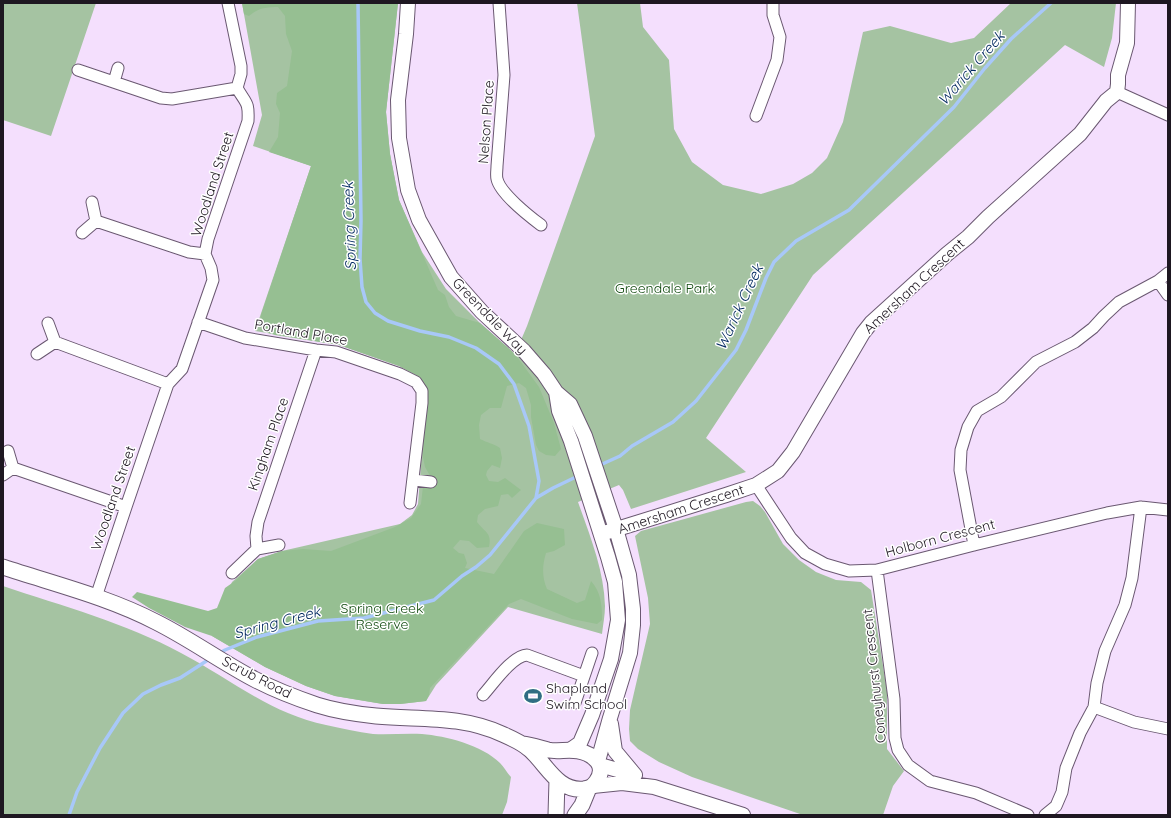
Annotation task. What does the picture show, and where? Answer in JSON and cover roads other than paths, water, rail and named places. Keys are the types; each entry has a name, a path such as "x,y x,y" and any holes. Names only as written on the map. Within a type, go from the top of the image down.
{"main road":[{"name":"Scrub Road","path":"3,567 129,609 156,622 255,680 317,705 344,712 371,716 440,718 469,723 501,733 522,744 541,760 554,778"},
{"name":"Scrub Road","path":"522,744 549,750 565,750"},
{"path":"556,815 554,778 550,763 551,759 565,750 591,755 599,763 600,772 598,779 591,787 575,815"},
{"path":"554,778 566,786 576,790 591,787"}],"street":[{"path":"78,70 161,98 172,99 237,88 241,74 241,66 228,3"},
{"name":"Greendale Way","path":"408,3 398,100 399,138 408,190 419,220 451,277 482,312 534,363 556,392 570,404 585,436 601,481 629,575 632,594 633,624 627,663 610,718 599,763"},
{"name":"Nelson Place","path":"499,3 504,75 497,180 503,191 529,216 541,225"},
{"path":"756,116 777,60 780,37 773,15 773,3"},
{"path":"1128,3 1126,43 1118,75 1117,92 1168,115"},
{"path":"114,82 118,68"},
{"name":"Woodland Street","path":"96,597 168,384 182,369 213,280 211,268 205,254 208,240 248,121 249,109 246,100 237,88"},
{"name":"Amersham Crescent","path":"601,534 756,485 778,471 793,452 863,333 871,323 947,254 968,237 1080,134 1106,101 1117,92"},
{"path":"92,202 96,221"},
{"path":"96,221 189,252 205,254"},
{"path":"82,233 96,221"},
{"path":"974,545 960,470 961,450 968,428 977,411 1000,397 1036,362 1075,342 1093,328 1119,302 1158,281 1168,272"},
{"path":"1158,281 1168,295"},
{"name":"Portland Place","path":"198,322 245,338 348,355 400,374 416,382 422,391 422,403 410,504"},
{"path":"48,323 56,342 168,384"},
{"path":"37,354 56,342"},
{"name":"Kingham Place","path":"257,549 256,536 258,522 316,350"},
{"name":"Greendale Way","path":"556,392 559,411 587,488 615,582 618,620 611,659 592,715 580,743 565,750"},
{"path":"8,451 13,468"},
{"path":"13,468 126,507"},
{"path":"3,475 13,468"},
{"path":"414,480 431,482"},
{"name":"Holborn Crescent","path":"756,485 791,538 805,552 825,564 849,571 877,570 1106,513 1141,507 1168,510"},
{"path":"1045,815 1056,806 1062,792 1066,768 1080,733 1094,707 1097,683 1105,652 1125,605 1132,578 1141,507"},
{"path":"232,574 257,549 279,545"},
{"name":"Coneyhurst Crescent","path":"877,570 894,699 895,738 898,750 908,765 930,781 976,793 1028,815"},
{"path":"575,703 592,653"},
{"path":"483,696 514,661 521,656 527,655 584,676"},
{"path":"1094,707 1134,722 1168,729"},
{"path":"610,718 615,751 635,775"},
{"path":"599,763 635,775 654,787"},
{"path":"591,787 622,783 654,787 743,815"}],"waterway":[{"name":"Spring Creek","path":"218,654 257,637 318,621 364,618 434,600 490,555 536,498 539,481 529,426 514,384 499,364 476,348 449,337 420,331 388,321 375,313 366,302 362,287 360,259 361,221 358,3"},
{"name":"Warick Creek","path":"598,466 620,456 632,446 673,422 696,401 736,350 746,330 766,278 774,262 796,241 849,210 954,107 985,68 1011,39 1051,3"},
{"name":"Warick Creek","path":"536,498 578,476"},
{"name":"Spring Creek","path":"69,815 77,792 100,748 123,713 143,694 180,678 211,658"}],"place":[{"name":"Shapland Swim School","path":"533,696"}],"park label":[{"name":"Greendale Park","path":"665,288"},
{"name":"Spring Creek Reserve","path":"382,616"}]}
